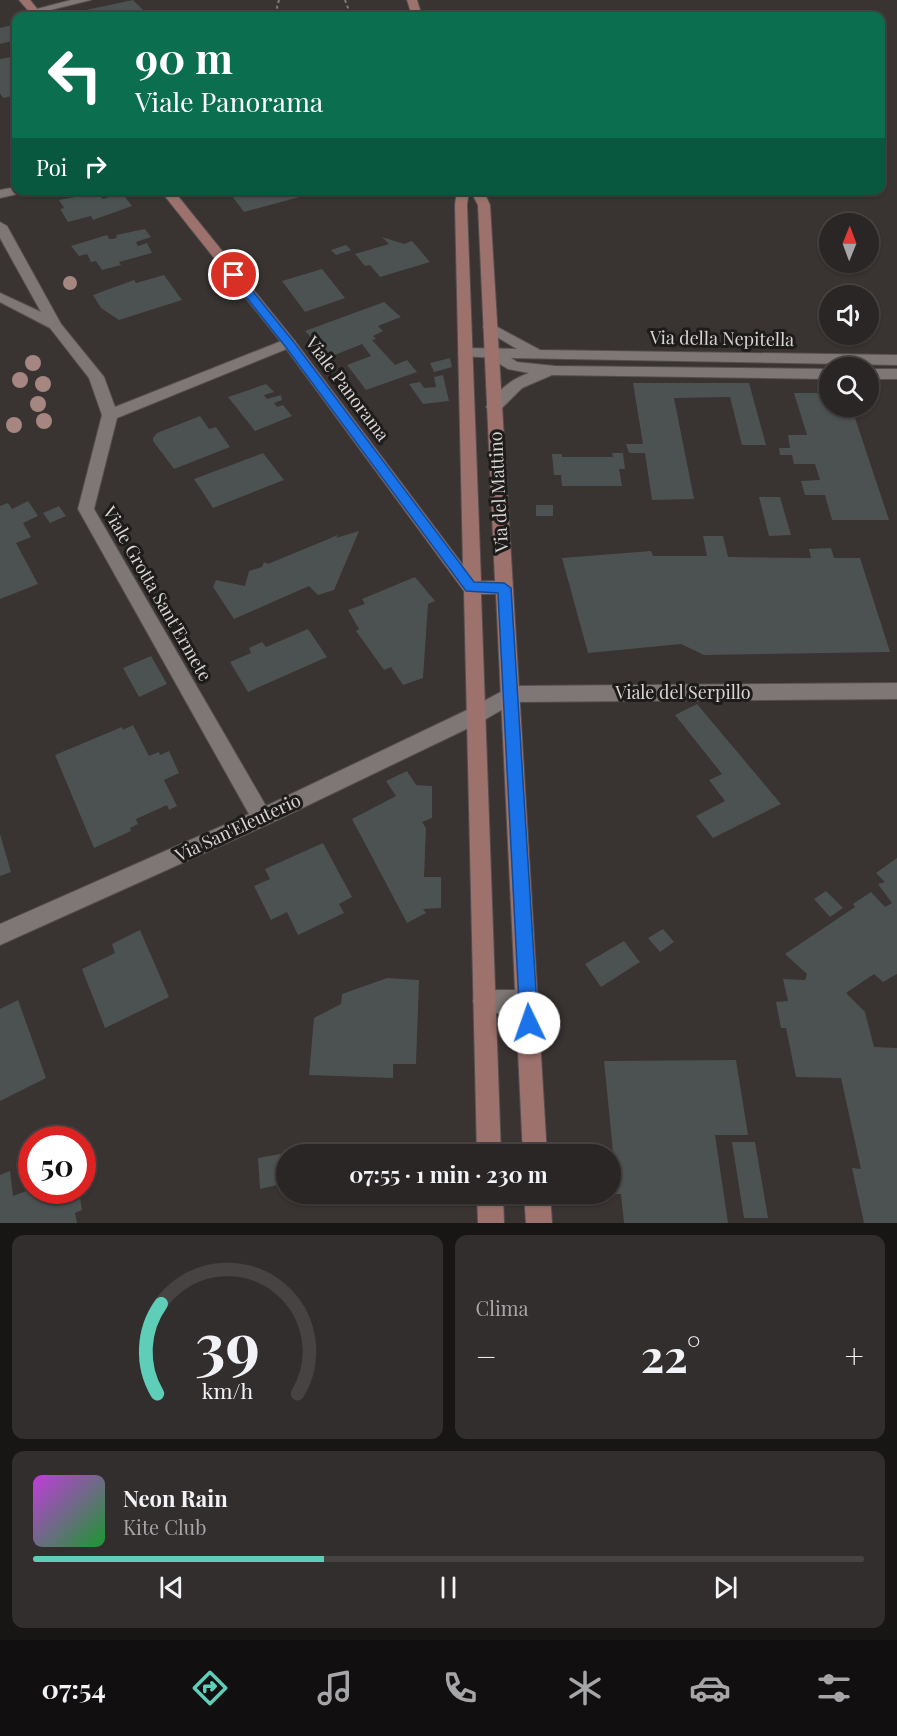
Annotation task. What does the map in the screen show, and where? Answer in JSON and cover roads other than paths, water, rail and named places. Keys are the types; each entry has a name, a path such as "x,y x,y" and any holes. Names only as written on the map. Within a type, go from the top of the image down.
{"main road":[{"path":"24,0 34,12"},
{"name":"Viale Panorama","path":"170,195 289,343 470,587"},
{"name":"Via del Mattino","path":"462,195 460,205 470,587 489,1144"},
{"name":"Via del Mattino","path":"479,195 484,205 534,1144"},
{"path":"470,587 504,588"},
{"path":"490,1204 491,1223"},
{"path":"538,1204 539,1223"}],"street":[{"path":"43,12 86,0"},
{"path":"0,226 55,325 96,377 110,415 289,343"},
{"path":"0,297 55,325"},
{"name":"Via della Nepitella","path":"490,327 515,343 547,356"},
{"path":"465,353 491,354"},
{"name":"Via della Nepitella","path":"491,354 895,371"},
{"name":"Via della Nepitella","path":"491,354 513,366 555,372 819,374"},
{"name":"Via della Nepitella","path":"879,373 895,371"},
{"name":"Via della Nepitella","path":"494,407 505,392 519,382 534,375 555,372"},
{"name":"Viale Grotta Sant'Ermete","path":"110,415 86,509 262,818"},
{"name":"Viale del Serpillo","path":"474,716 512,694 897,691"},
{"name":"Via San'Eleuterio","path":"0,935 262,818 474,716"},
{"path":"484,1001 528,1001"}]}
